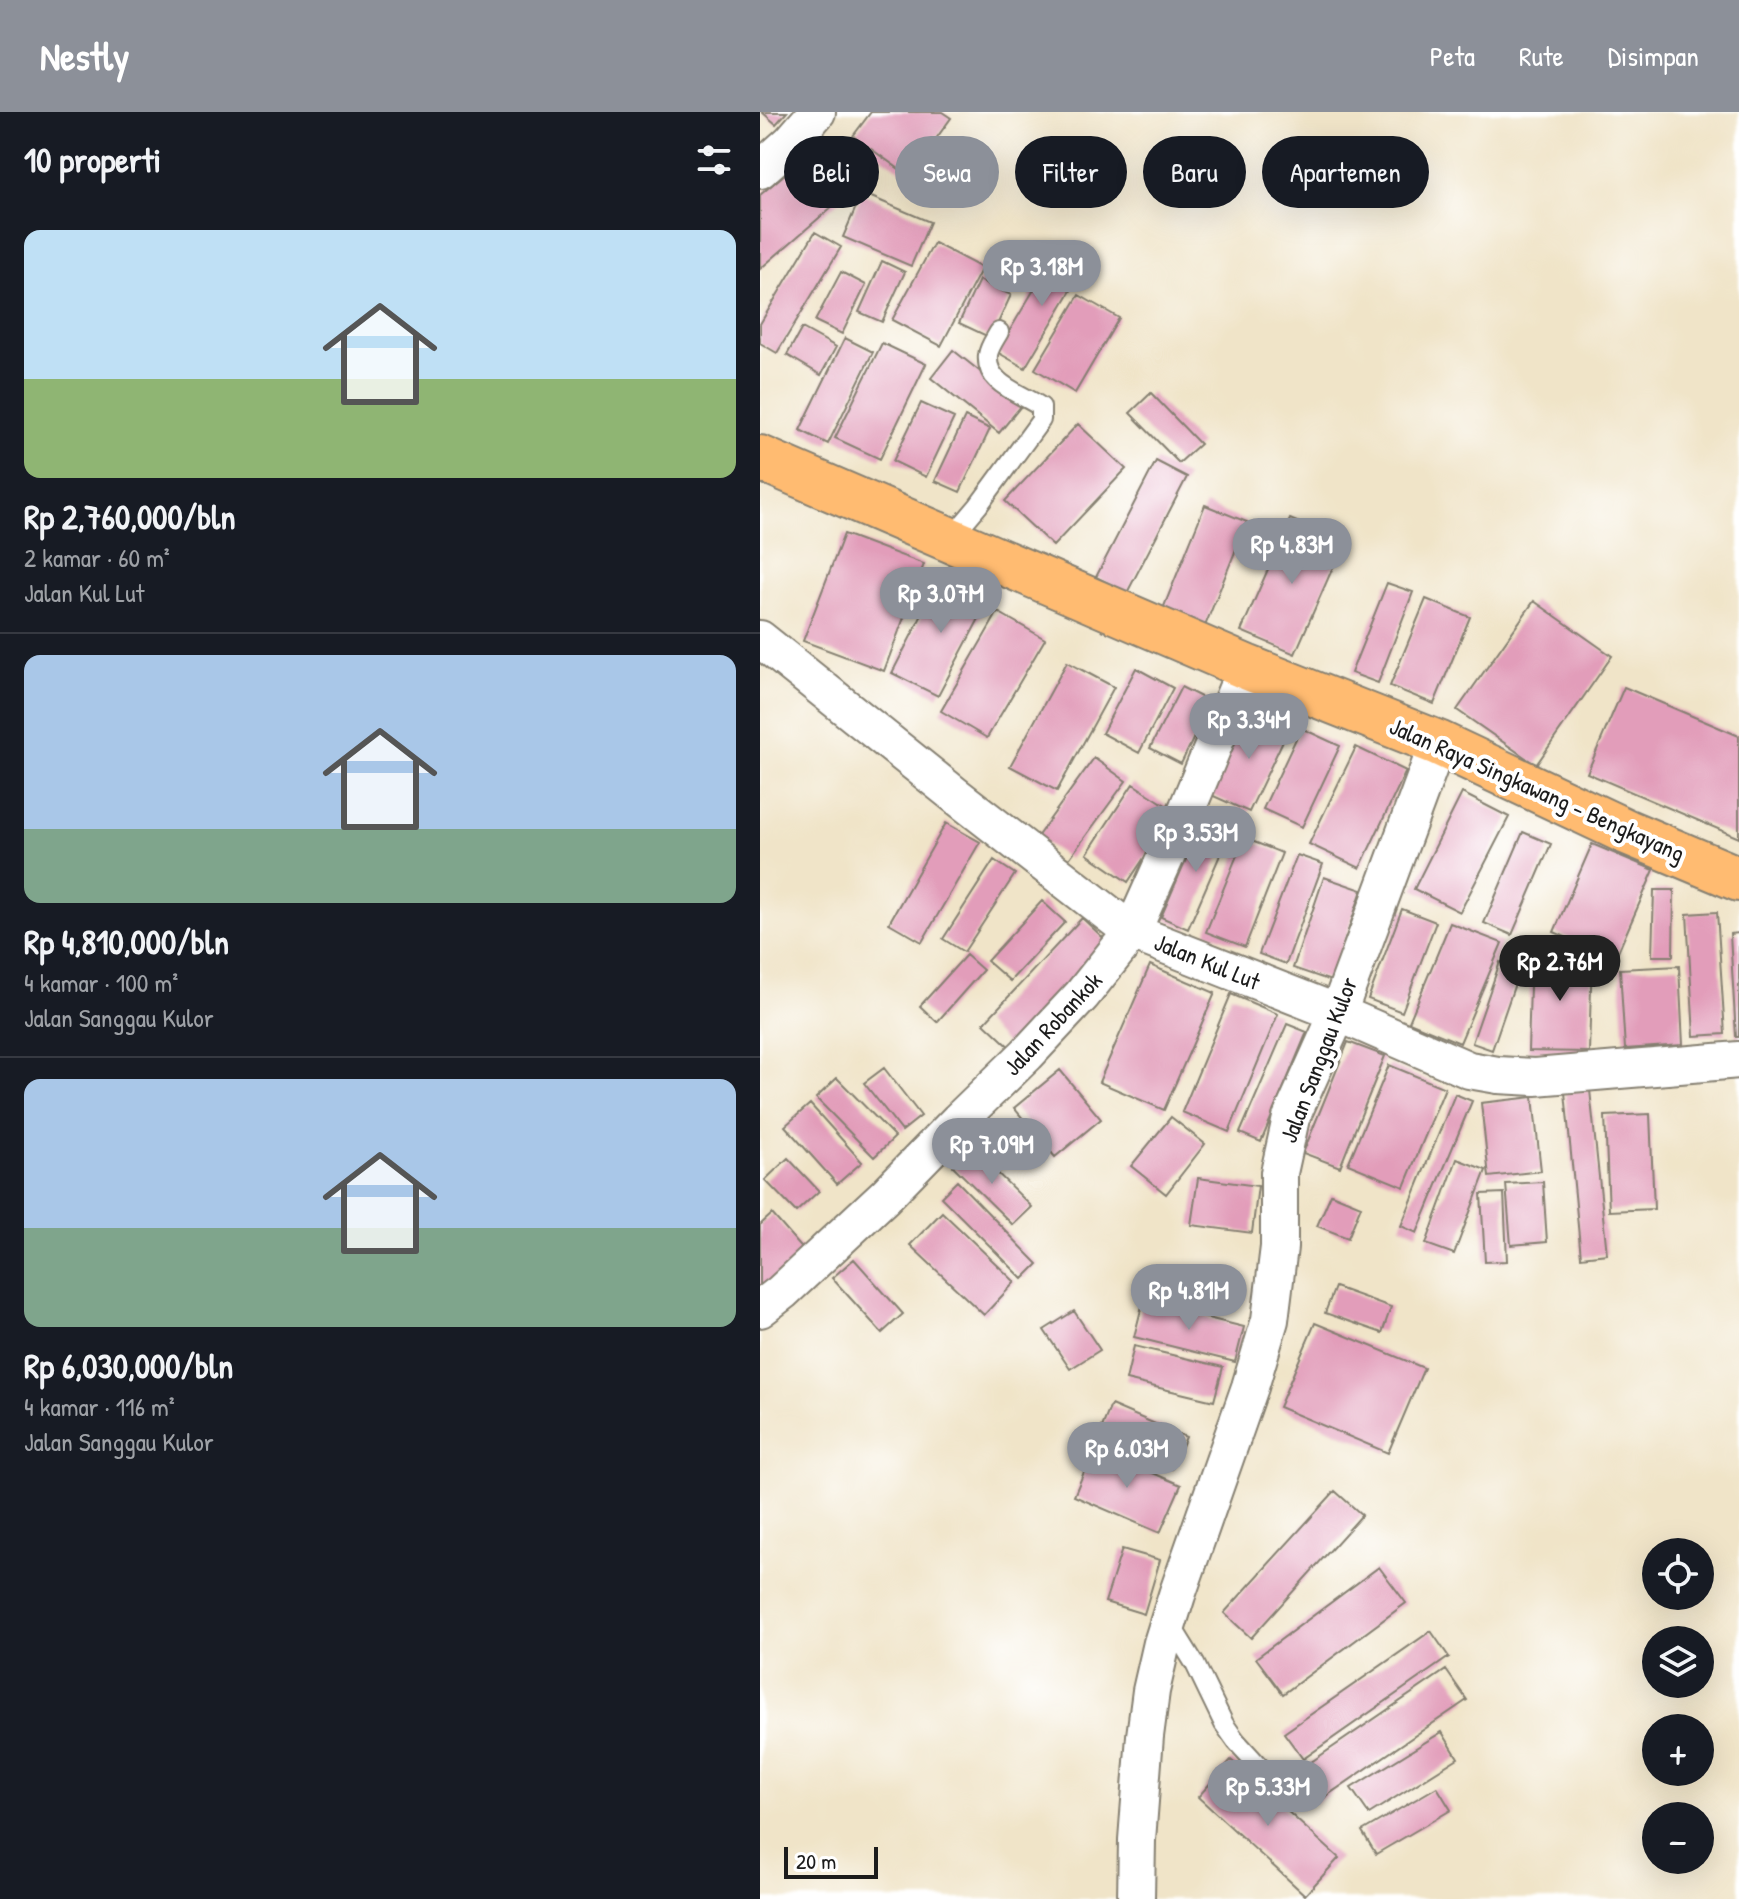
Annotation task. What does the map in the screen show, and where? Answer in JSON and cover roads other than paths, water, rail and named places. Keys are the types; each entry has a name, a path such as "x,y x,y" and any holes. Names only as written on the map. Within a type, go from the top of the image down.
{"main road":[{"name":"Jalan Raya Singkawang - Bengkayang","path":"760,458 1246,667 1438,743 1627,832 1739,879"}],"street":[{"path":"760,170 791,142 817,112"},
{"name":"Jalan Kul Lut","path":"760,639 1132,932 1338,1013 1469,1070 1535,1077 1739,1060"},
{"name":"Jalan Robankok","path":"760,1309 875,1205 1027,1054 1082,995 1132,932 1246,667"},
{"name":"Jalan Sanggau Kulor","path":"1136,1899 1137,1840 1151,1691 1169,1622 1270,1320 1279,1247 1279,1173 1291,1118 1338,1013 1438,743"}],"lane":[{"path":"950,539 1041,420 1041,407 994,378 988,353 999,332"},
{"path":"1169,1622 1195,1664 1224,1724 1289,1799"}]}
